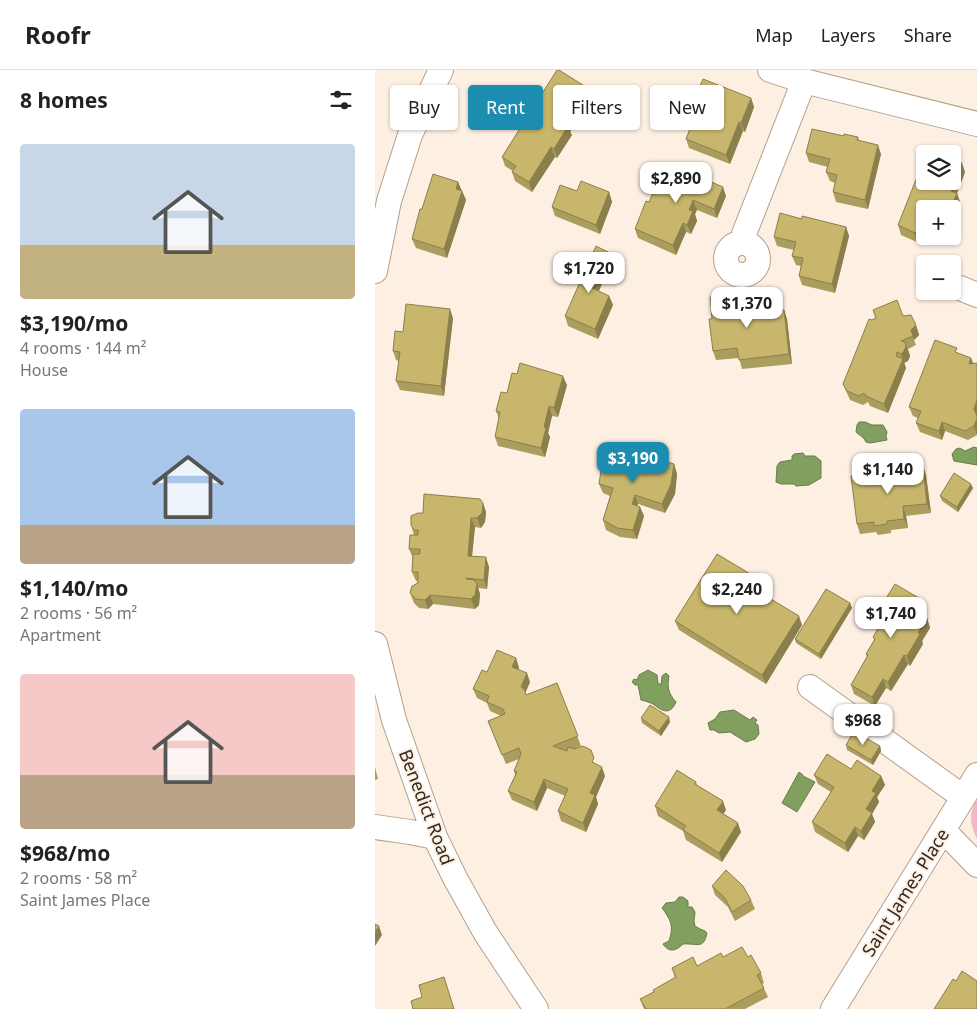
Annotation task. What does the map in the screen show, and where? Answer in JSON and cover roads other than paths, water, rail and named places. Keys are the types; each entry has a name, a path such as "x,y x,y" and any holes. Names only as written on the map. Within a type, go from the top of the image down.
{"street":[{"path":"375,270 389,201 410,135 441,70"},
{"path":"770,70 804,81 977,124"},
{"path":"743,244 744,234 804,81"},
{"name":"Benedict Road","path":"375,644 394,720 435,837 485,932 536,1009"},
{"path":"810,687 963,797"},
{"name":"Saint James Place","path":"833,1009 977,775"},
{"path":"375,827 435,837"},
{"path":"943,830 977,866"}]}
